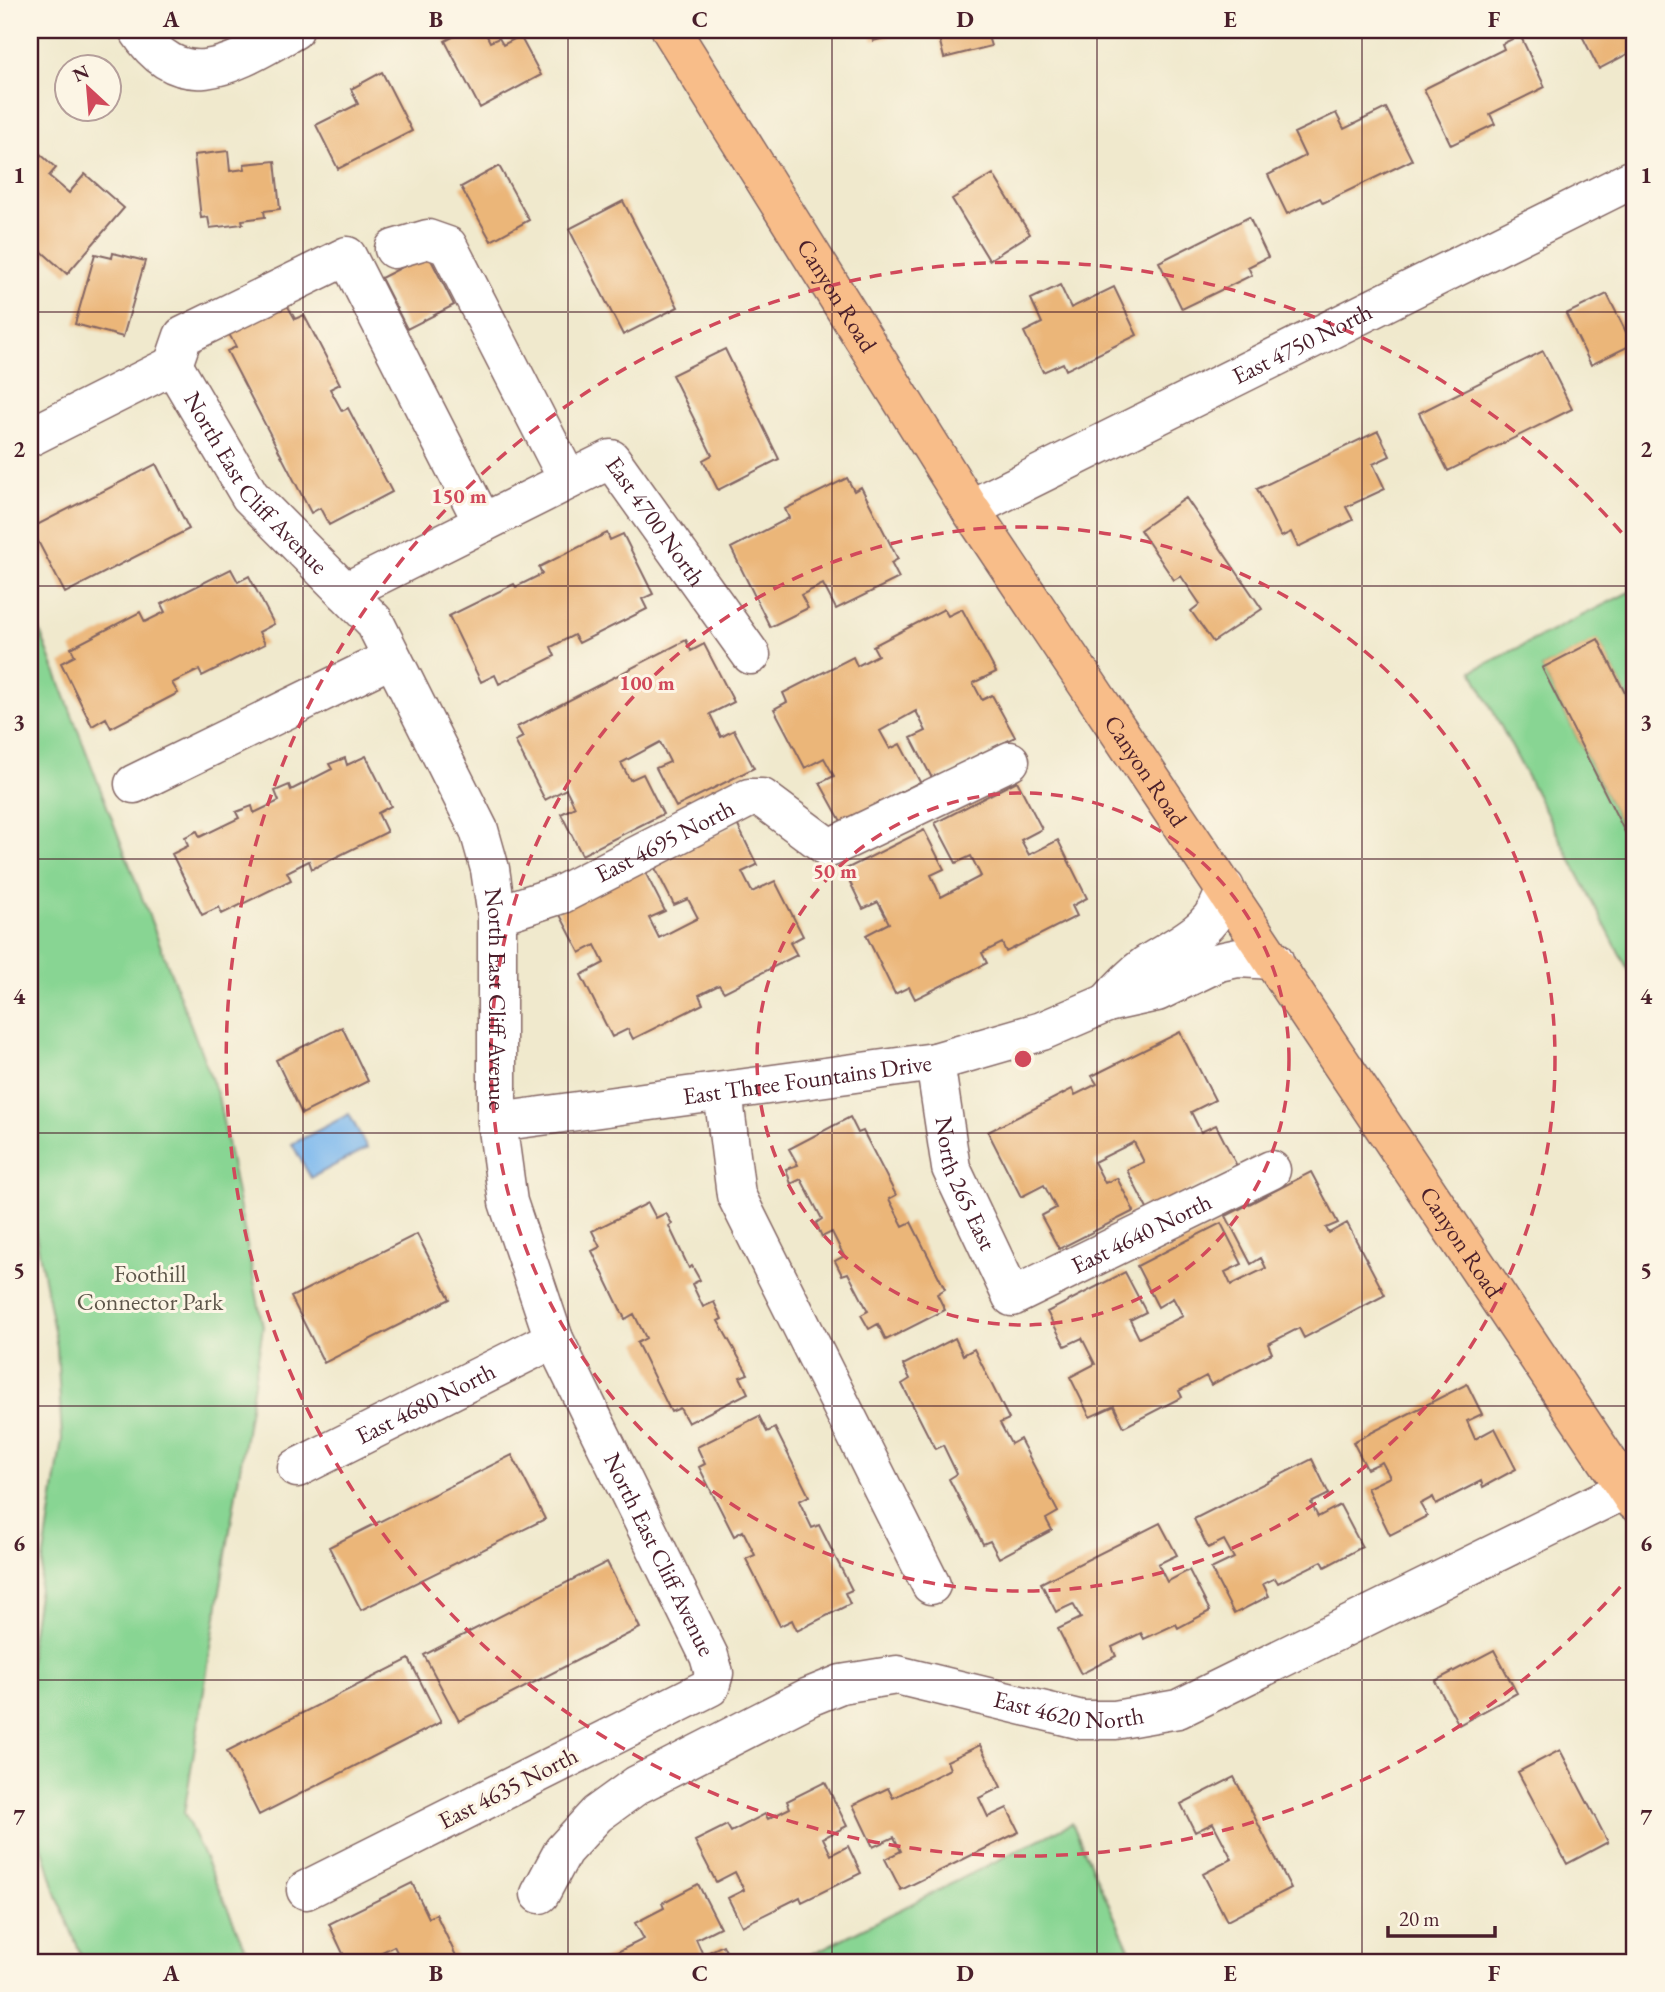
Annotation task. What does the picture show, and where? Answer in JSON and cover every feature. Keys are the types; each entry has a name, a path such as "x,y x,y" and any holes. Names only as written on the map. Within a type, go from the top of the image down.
{"main road":[{"name":"Canyon Road","path":"671,30 970,509 1631,1496"}],"street":[{"path":"138,30 150,48 169,64 206,71 232,64 294,30"},
{"name":"East 4750 North","path":"970,509 1635,178"},
{"path":"394,249 428,239 448,246 568,481"},
{"path":"30,437 173,365 183,336 346,256 483,523"},
{"name":"North East Cliff Avenue","path":"173,365 250,496 374,621 479,830 490,869 497,915 498,1122 508,1202 554,1339 709,1656 714,1673 710,1687"},
{"name":"East 4700 North","path":"345,592 611,459 751,655"},
{"path":"134,784 392,658"},
{"name":"East 4695 North","path":"497,915 562,894 749,798 762,798 829,848 1010,761"},
{"name":"East Three Fountains Drive","path":"1107,1003 1131,977 1205,926 1217,911 1225,888"},
{"name":"East Three Fountains Drive","path":"498,1122 934,1062 1042,1031 1107,1003 1157,992 1219,962 1238,958 1274,960"},
{"name":"North 265 East","path":"934,1062 951,1168 1012,1297"},
{"path":"723,1092 736,1195 931,1585"},
{"name":"East 4640 North","path":"1012,1297 1271,1170"},
{"name":"East 4680 North","path":"297,1468 554,1339"},
{"name":"East 4620 North","path":"540,1894 563,1851 597,1814 637,1785 809,1697 841,1684 897,1675 1082,1720 1115,1720 1178,1709 1631,1496"},
{"name":"East 4635 North","path":"306,1890 710,1687"}],"green space":[{"path":"1635,589 1635,713 1598,640 1542,668 1635,852 1635,983 1472,671"},
{"name":"Foothill Connector Park","path":"30,605 218,1096 263,1327 184,1813 252,1962 84,1962 58,1899 30,1807 30,1646 62,1439 57,1347 30,1204"},
{"path":"1072,1823 1135,1962 796,1962"}],"water":[{"path":"349,1114 367,1148 311,1178 292,1144"}],"building":[{"path":"466,30 484,30 490,42 499,38 503,45 520,36 541,75 480,108 445,41"},
{"path":"870,30 911,30 911,31 873,41"},
{"path":"937,30 986,30 991,46 944,58"},
{"path":"1579,30 1635,30 1635,55 1631,57 1629,53 1599,69"},
{"path":"1520,35 1545,87 1490,114 1495,124 1451,145 1424,89 1504,49 1502,44"},
{"path":"382,72 412,131 338,169 316,125 358,104 351,89"},
{"path":"1386,108 1412,160 1323,203 1320,198 1287,214 1268,175 1305,156 1294,133 1336,113 1344,129"},
{"path":"30,145 56,168 49,176 69,193 85,174 124,208 67,274 30,241"},
{"path":"228,151 230,171 245,169 244,164 275,161 280,209 264,211 265,217 242,220 243,224 210,228 208,217 201,218 194,155"},
{"path":"499,166 529,220 491,241 461,187"},
{"path":"993,174 1030,234 989,260 952,199"},
{"path":"623,201 678,307 623,335 569,229"},
{"path":"1249,217 1268,257 1248,267 1252,275 1182,309 1159,262"},
{"path":"113,253 145,261 123,337 75,324 95,254 112,258"},
{"path":"428,254 454,305 407,329 381,278"},
{"path":"1060,285 1071,308 1114,287 1137,335 1066,370 1063,363 1043,372 1024,332 1042,323 1031,299"},
{"path":"1607,294 1626,332 1635,328 1635,358 1629,346 1591,365 1566,314"},
{"path":"286,303 295,319 304,315 340,384 330,389 342,411 348,408 392,492 329,525 320,508 311,513 227,351 236,347 229,334"},
{"path":"725,349 779,459 718,490 703,460 712,455 672,375"},
{"path":"1543,351 1572,409 1448,471 1419,413"},
{"path":"1378,431 1390,456 1373,464 1385,489 1346,507 1353,520 1298,547 1291,532 1281,537 1257,489"},
{"path":"156,464 189,529 65,593 31,528"},
{"path":"847,478 854,491 861,487 898,559 891,563 899,578 836,609 823,584 801,595 808,608 770,627 731,548 789,518 785,509"},
{"path":"1186,498 1262,609 1213,642 1191,611 1200,604 1181,576 1174,580 1140,530"},
{"path":"607,533 610,540 623,534 653,594 642,599 647,609 579,643 574,635 551,647 555,656 499,684 495,675 481,682 449,616 514,584 516,587 542,574 539,567"},
{"path":"231,569 238,582 249,576 274,624 259,632 265,644 202,676 199,670 172,683 178,693 111,728 106,718 92,726 61,663 75,656 71,648 140,612 145,622 165,612 161,604"},
{"path":"944,609 948,616 962,609 996,672 973,683 982,700 992,695 1015,737 933,780 911,738 926,731 916,711 880,731 890,749 900,744 920,782 842,823 820,783 834,776 824,758 805,768 774,709 787,702 783,693 853,657 857,666 878,655 873,646"},
{"path":"1598,639 1635,713 1635,852 1542,668"},
{"path":"686,640 691,651 704,644 734,702 710,714 721,737 734,730 754,768 676,807 656,768 670,762 660,742 621,763 630,780 643,774 663,814 582,855 561,814 575,807 566,789 545,800 515,741 523,737 517,727"},
{"path":"366,756 391,806 378,813 387,832 312,869 309,861 287,872 291,880 222,914 219,907 202,915 172,854 188,846 185,837 197,831 200,837 239,818 236,812 252,806 254,813 279,801 275,791 289,785 291,790 332,769 329,764 345,758 347,765"},
{"path":"1017,781 1042,829 1021,840 1029,855 1058,840 1087,898 1072,906 1077,916 1006,952 1002,943 982,953 987,963 915,999 909,987 895,994 866,935 889,923 878,902 863,909 844,870 924,830 944,869 931,875 941,897 981,876 971,856 956,863 935,823"},
{"path":"737,824 757,865 742,872 752,892 775,881 803,936 790,943 797,955 724,992 719,985 699,995 703,1004 633,1039 628,1029 612,1037 581,975 604,963 595,945 580,953 558,911 643,868 665,911 649,918 659,938 698,918 688,899 674,905 654,866"},
{"path":"342,1027 368,1081 302,1114 276,1060"},
{"path":"1180,1032 1215,1100 1191,1112 1201,1132 1216,1125 1237,1166 1148,1211 1127,1170 1144,1162 1134,1142 1094,1162 1105,1183 1117,1178 1134,1211 1059,1249 1041,1216 1056,1208 1044,1185 1021,1197 988,1132 1072,1089 1075,1095 1097,1084 1092,1076"},
{"path":"850,1117 858,1133 863,1131 896,1195 889,1199 903,1226 911,1222 945,1289 937,1294 945,1310 886,1340 878,1324 869,1329 861,1315 868,1311 848,1273 842,1275 835,1261 844,1256 832,1232 822,1237 816,1223 822,1219 801,1179 791,1184 786,1169 798,1165 789,1149"},
{"path":"1311,1172 1338,1223 1326,1228 1329,1233 1347,1223 1385,1295 1304,1338 1299,1328 1268,1344 1272,1353 1211,1385 1206,1376 1179,1391 1182,1397 1124,1427 1114,1406 1090,1417 1070,1377 1095,1364 1082,1338 1065,1346 1047,1312 1125,1272 1146,1312 1130,1320 1139,1338 1183,1316 1173,1298 1158,1307 1137,1266 1221,1223 1242,1264 1225,1272 1231,1285 1266,1268 1261,1258 1251,1264 1226,1216"},
{"path":"648,1203 656,1218 666,1213 672,1224 669,1226 689,1268 692,1266 700,1280 692,1284 703,1307 714,1302 722,1319 718,1321 748,1374 740,1377 748,1393 688,1423 680,1408 671,1412 637,1343 646,1338 634,1314 625,1319 592,1251 600,1247 592,1231"},
{"path":"417,1234 450,1299 324,1363 291,1297"},
{"path":"955,1338 963,1355 974,1349 1009,1419 1000,1423 1011,1444 1020,1439 1058,1512 1046,1519 1052,1530 999,1558 990,1541 983,1544 949,1479 957,1474 943,1445 935,1449 902,1384 910,1379 903,1365"},
{"path":"1467,1384 1482,1414 1467,1421 1475,1439 1495,1428 1516,1469 1483,1487 1481,1481 1436,1504 1433,1497 1420,1504 1427,1516 1390,1535 1367,1488 1390,1477 1382,1462 1367,1469 1353,1442"},
{"path":"759,1416 767,1432 775,1428 809,1496 799,1501 812,1528 819,1525 852,1590 845,1593 850,1604 797,1631 792,1620 780,1626 746,1559 755,1555 743,1531 734,1536 699,1467 705,1464 697,1447"},
{"path":"512,1455 545,1519 361,1610 329,1547"},
{"path":"1312,1459 1329,1494 1311,1503 1318,1517 1340,1505 1362,1547 1325,1567 1322,1561 1278,1583 1275,1578 1263,1584 1269,1596 1234,1614 1211,1569 1234,1558 1224,1540 1208,1548 1194,1519"},
{"path":"1160,1523 1177,1555 1158,1564 1167,1582 1189,1570 1210,1611 1178,1628 1176,1624 1144,1639 1141,1633 1112,1647 1116,1656 1081,1674 1058,1629 1081,1618 1073,1604 1056,1612 1041,1583"},
{"path":"607,1562 640,1628 459,1721 424,1655"},
{"path":"1494,1650 1517,1693 1459,1725 1435,1681"},
{"path":"409,1659 441,1722 259,1815 227,1751"},
{"path":"980,1745 1001,1787 979,1798 988,1817 1007,1808 1019,1832 901,1890 885,1859 901,1851 894,1837 873,1847 853,1805 888,1788 893,1798 950,1769 947,1761"},
{"path":"1560,1750 1608,1842 1567,1864 1518,1772"},
{"path":"1234,1777 1291,1888 1227,1921 1203,1874 1232,1859 1213,1823 1195,1832 1181,1804"},
{"path":"825,1782 847,1826 823,1838 831,1855 848,1846 861,1873 802,1902 800,1897 742,1926 728,1898 744,1890 735,1872 716,1882 695,1841 727,1825 731,1832 765,1814 768,1819 790,1808 787,1801"},
{"path":"412,1883 429,1918 436,1914 459,1962 402,1962 394,1946 380,1953 384,1962 347,1962 329,1924"},
{"path":"698,1884 720,1927 696,1939 703,1955 723,1945 731,1962 597,1962 644,1939 635,1923 664,1908 662,1903"}]}
